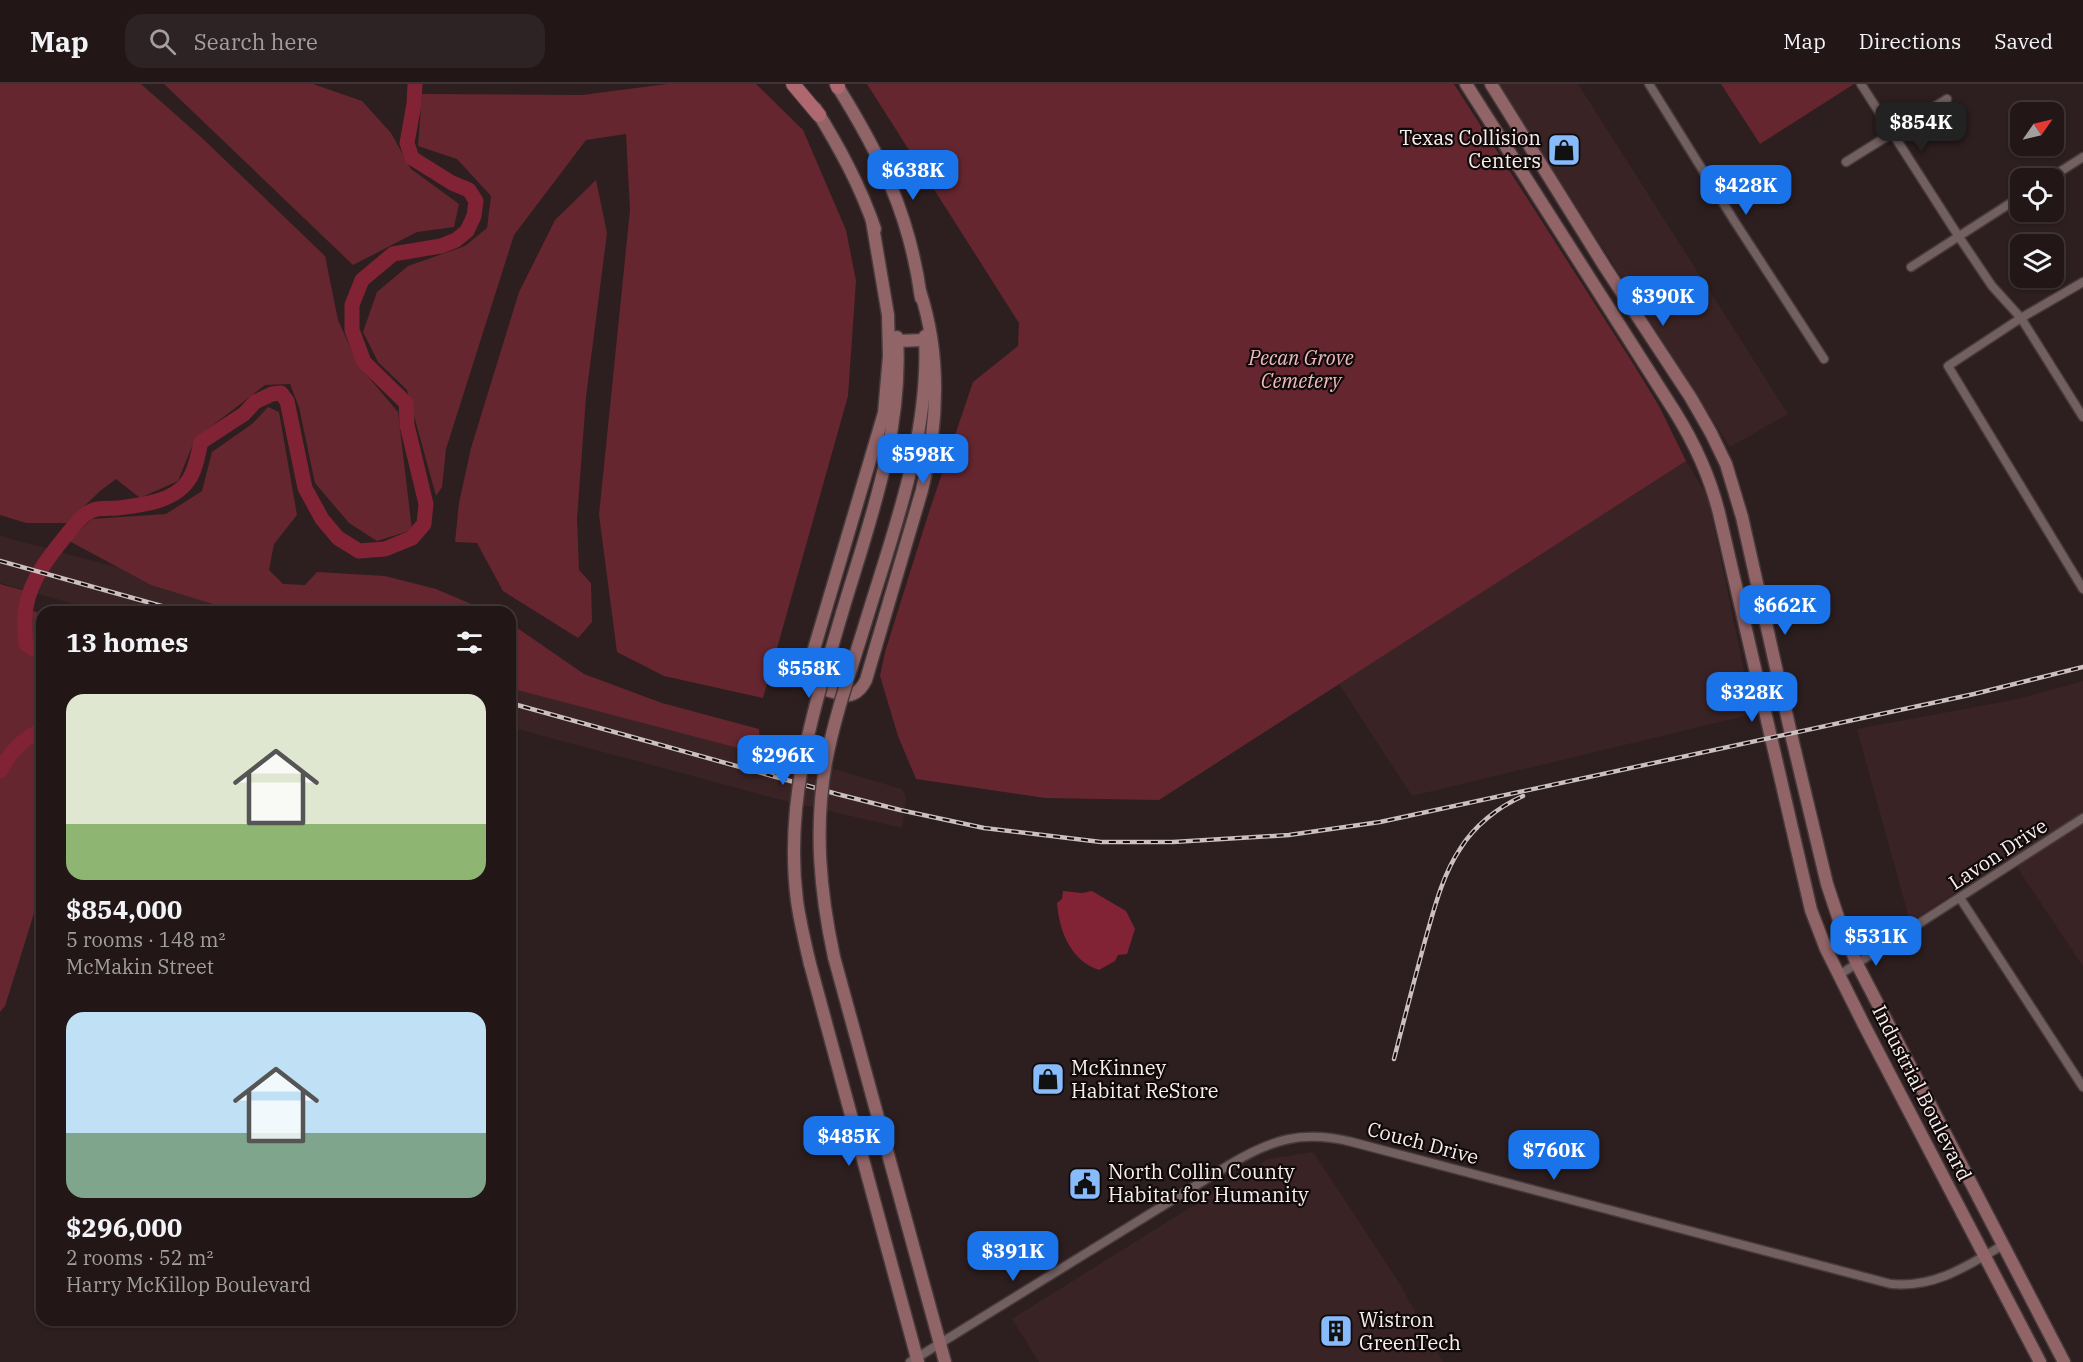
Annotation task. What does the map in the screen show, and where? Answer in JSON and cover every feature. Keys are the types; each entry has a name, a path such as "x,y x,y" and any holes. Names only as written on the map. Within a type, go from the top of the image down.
{"main road":[{"path":"793,84 819,115"},
{"path":"800,84 849,165 872,221 893,301 897,340 897,387 888,456 810,722 802,758 795,831 796,885 810,964 915,1361"},
{"name":"Industrial Boulevard","path":"1466,84 1675,412 1698,452 1716,501 1811,910 1839,975 2040,1362"},
{"name":"Industrial Boulevard","path":"1491,84 1605,267 1691,398 1717,444 1737,499 1827,884 1842,929 1857,964 2064,1362"},
{"path":"837,85 870,140 891,184 909,237 920,291 925,340 923,397 915,451 905,494 826,761 819,849 823,897 834,957 945,1362"},
{"path":"1482,110 1500,98"},
{"path":"1516,163 1534,152"},
{"path":"872,221 888,315 889,356 884,413 809,666 811,679 820,688 844,695 856,693 866,680 927,466 934,416 934,363 929,318 920,291"},
{"path":"1574,255 1591,244"},
{"path":"1589,278 1605,267"},
{"path":"897,340 925,340"},
{"path":"1761,602 1741,612 1752,628 1762,667 1779,677"}],"street":[{"path":"1649,84 1824,359"},
{"path":"1861,84 1959,237 1992,286 2021,318 2083,417"},
{"path":"1846,162 1947,99"},
{"path":"2064,169 2083,157"},
{"path":"1911,267 2010,204"},
{"path":"2083,282 2021,318 1948,366 2083,590"},
{"name":"Lavon Drive","path":"1839,975 2083,818"},
{"path":"1960,898 2083,1087"},
{"name":"Couch Drive","path":"915,1361 940,1343 1243,1156 1270,1143 1297,1137 1324,1136 1352,1142 1883,1282 1916,1285 1935,1281 1962,1269 2003,1245"}],"shaded area":[{"path":"1498,84 1578,84 1788,414 1730,447"},
{"path":"1686,461 1708,497 1753,714 1412,796 1339,684"},
{"path":"0,536 262,606 81,606 0,583"},
{"path":"516,676 902,789 906,798 902,828 782,800 516,729"},
{"path":"2083,681 2083,966 2010,857 1910,922 1857,729 2018,699"},
{"path":"1063,891 1082,893 1092,891 1126,911 1135,929 1127,954 1118,955 1115,961 1099,970 1081,960 1068,944 1060,924 1057,903 1062,899"},
{"path":"1313,1152 1398,1281 1443,1362 1039,1362 1012,1319 1268,1159"}],"green space":[{"path":"0,84 141,84 201,137 325,256 338,320 359,366 398,412 412,530 377,541 349,523 315,483 299,407 290,384 265,385 195,439 178,481 140,498 116,479 67,523 26,523 0,515"},
{"path":"164,84 313,84 362,101 391,133 411,169 459,204 454,227 417,232 353,265"},
{"path":"667,84 756,84 803,130 846,230 856,281 848,396 763,698 664,676 617,652 599,515 630,210 626,134 586,140 514,235 446,449 442,487 436,496 407,390 378,362 363,332 377,292 408,266 465,246 487,228 491,196 457,159 418,146 422,94 582,95"},
{"name":"Pecan Grove Cemetery","path":"867,84 1454,84 1634,365 1659,406 1686,461 1159,800 1045,798 916,779 898,736 880,676 885,652 973,382 1018,346 1019,323"},
{"path":"1721,84 1854,84 1760,144"},
{"path":"596,180 607,233 586,397 577,519 579,570 591,583 592,622 578,638 503,591 477,543 455,542 459,503 471,448 519,292 555,220"},
{"path":"268,407 279,412 297,515 274,544 269,570 283,584 305,585 317,572 385,576 436,589 476,606 219,606 151,585 69,541 92,519 166,514 202,491 212,452 252,424"},
{"path":"0,584 29,592 24,608 36,612 36,907 5,1006 0,1012"},
{"path":"516,627 584,674 662,703 759,729 761,754 516,690"}],"waterway":[{"path":"36,650 26,644 24,625 32,586 42,567 76,524 94,510 147,504 174,494 191,477 201,442 244,414 255,402 272,394 281,393 287,401 305,488 322,519 338,538 359,551 385,549 412,538 424,524 426,504 407,425 406,403 364,362 352,330 352,305 362,280 393,254 441,246 456,240 467,231 474,216 476,201 469,190 452,183 412,158 407,143 415,84"},
{"path":"0,771 17,747 36,733"}],"railway":[{"path":"0,561 161,606"},
{"path":"516,705 837,794 984,828 1101,842 1173,842 1289,835 1380,822 1974,694 2083,667"},
{"path":"1394,1059 1431,919 1449,868 1479,825 1523,796"}],"place":[{"name":"Texas Collision Centers","path":"1564,150"},
{"name":"McKinney Habitat ReStore","path":"1048,1079"},
{"name":"North Collin County Habitat for Humanity","path":"1085,1184"},
{"name":"Wistron GreenTech","path":"1336,1331"}]}
